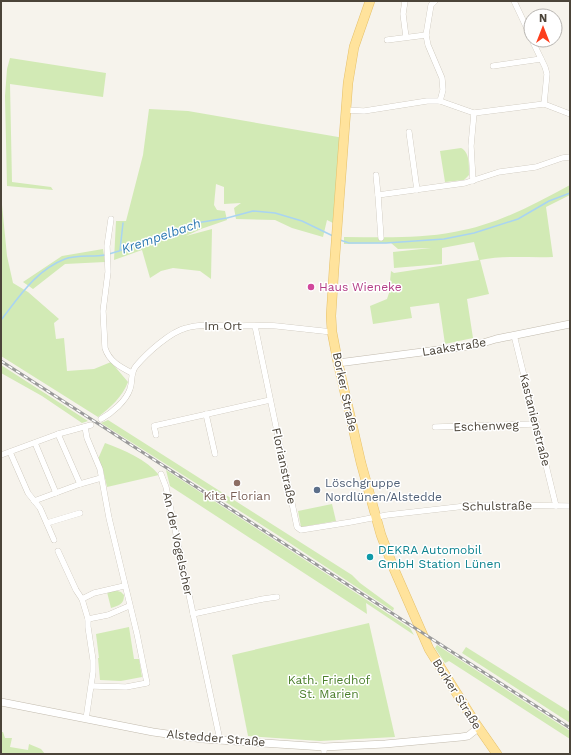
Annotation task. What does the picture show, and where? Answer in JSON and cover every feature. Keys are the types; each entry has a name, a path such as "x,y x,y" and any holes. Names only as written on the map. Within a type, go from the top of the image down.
{"main road":[{"name":"Borker Straße","path":"370,1 352,52 348,83 331,309 332,332 354,436 376,517 394,569 424,639 478,728 497,754"}],"street":[{"path":"406,1 403,14 406,37"},
{"path":"435,1 431,5 426,35 428,45 442,78 443,90 440,101"},
{"path":"514,1 523,20"},
{"path":"387,40 426,35"},
{"path":"536,48 547,74 544,104"},
{"path":"493,66 541,59"},
{"path":"345,110 364,111 427,101 440,101 474,113 544,104 570,114"},
{"path":"473,181 471,146 474,113"},
{"path":"409,132 417,190"},
{"path":"378,195 466,183 499,172 536,167 562,158 570,157"},
{"path":"376,175 381,238"},
{"path":"111,219 107,251 107,282 103,311 105,348 110,359 119,367 132,373"},
{"name":"Laakstraße","path":"338,363 476,345 514,335 570,324"},
{"name":"Im Ort","path":"101,419 107,416 118,406 127,395 130,388 132,373 136,365 172,334 186,328 207,325 276,326 332,332"},
{"name":"Florianstraße","path":"255,326 298,529 303,531 376,517"},
{"name":"Kastanienstraße","path":"514,335 556,506"},
{"path":"156,435 154,426 270,400"},
{"path":"206,414 215,454"},
{"name":"Eschenweg","path":"435,427 536,424"},
{"path":"1,455 58,434 88,426 87,438 100,468 124,586 147,683 126,687 92,686"},
{"path":"58,434 80,484"},
{"path":"35,443 56,493"},
{"path":"10,452 28,493 40,508 54,540"},
{"name":"An der Vogelscher","path":"161,474 166,488 220,740"},
{"path":"34,501 101,478"},
{"name":"Schulstraße","path":"376,517 475,505 570,506"},
{"path":"47,523 80,513"},
{"path":"58,550 76,590 82,599 88,619 93,660 92,686 86,719"},
{"path":"82,599 94,593 124,586"},
{"name":"An der Vogelscher","path":"193,614 277,597"},
{"path":"88,619 108,615 129,606"},
{"name":"Alstedder Straße","path":"1,702 170,735 324,750 468,736 478,728"}],"green space":[{"path":"10,58 106,73 103,97 10,84 12,182 51,187 53,190 7,186 5,96 7,69"},
{"path":"149,109 188,111 344,138 337,225 327,220 323,237 292,228 275,220 236,219 234,208 241,203 224,204 224,187 216,184 214,205 217,210 225,211 227,220 186,236 212,229 211,279 200,271 173,268 161,271 150,278 142,250 114,260 116,221 126,221 143,155"},
{"path":"461,148 467,156 469,175 464,180 445,182 440,151"},
{"path":"1,172 2,205 7,256 13,283 28,292 59,319 54,323 56,339 64,338 67,371 94,369 111,362 128,382 116,401 98,417 1,356"},
{"path":"570,185 570,195 546,207 553,257 507,257 480,260 489,294 467,299 473,338 445,344 439,303 410,307 412,318 373,324 370,306 387,299 391,271 394,273 479,260 474,242 442,248 442,264 394,268 393,252 431,248 398,249 391,243 344,244 344,237 413,237 470,229 485,225 514,213"},
{"path":"103,249 105,262 65,264 33,289 23,282 62,256"},
{"path":"1,365 88,421 82,423 42,396 1,373"},
{"path":"108,420 352,575 360,583 394,608 393,611 276,534 101,423"},
{"path":"105,443 127,452 148,464 159,475 107,487 103,470 98,459"},
{"path":"166,470 410,628 414,635 366,603 367,614 170,486"},
{"path":"332,504 336,521 301,527 298,511"},
{"path":"114,590 121,592 124,595 124,598 121,604 111,608 107,592"},
{"name":"Kath. Friedhof St. Marien","path":"369,623 395,737 320,741 248,736 232,655"},
{"path":"129,627 134,659 139,659 142,677 121,681 100,680 96,634"},
{"path":"437,645 570,731 570,739 449,661 445,663 435,648"},
{"path":"466,647 570,712 570,723 462,653"},
{"path":"1,732 3,732 5,738 12,738 10,747 28,750 29,744 41,749 45,754 1,754"}],"waterway":[{"name":"Krempelbach","path":"340,240 349,243 386,243 444,239 474,233 518,219 549,201 570,193"},
{"name":"Krempelbach","path":"109,254 159,235 173,232 190,224 227,218 253,211 275,213 302,221 333,236"},
{"path":"120,250 123,223"},
{"name":"Krempelbach","path":"1,320 29,285 45,270 65,259 105,255"}],"railway":[{"path":"1,361 570,728"}],"place":[{"name":"Haus Wieneke","path":"311,287"},
{"name":"Kita Florian","path":"237,483"},
{"name":"Löschgruppe Nordlünen/Alstedde","path":"317,490"},
{"name":"DEKRA Automobil GmbH Station Lünen","path":"370,557"}]}
